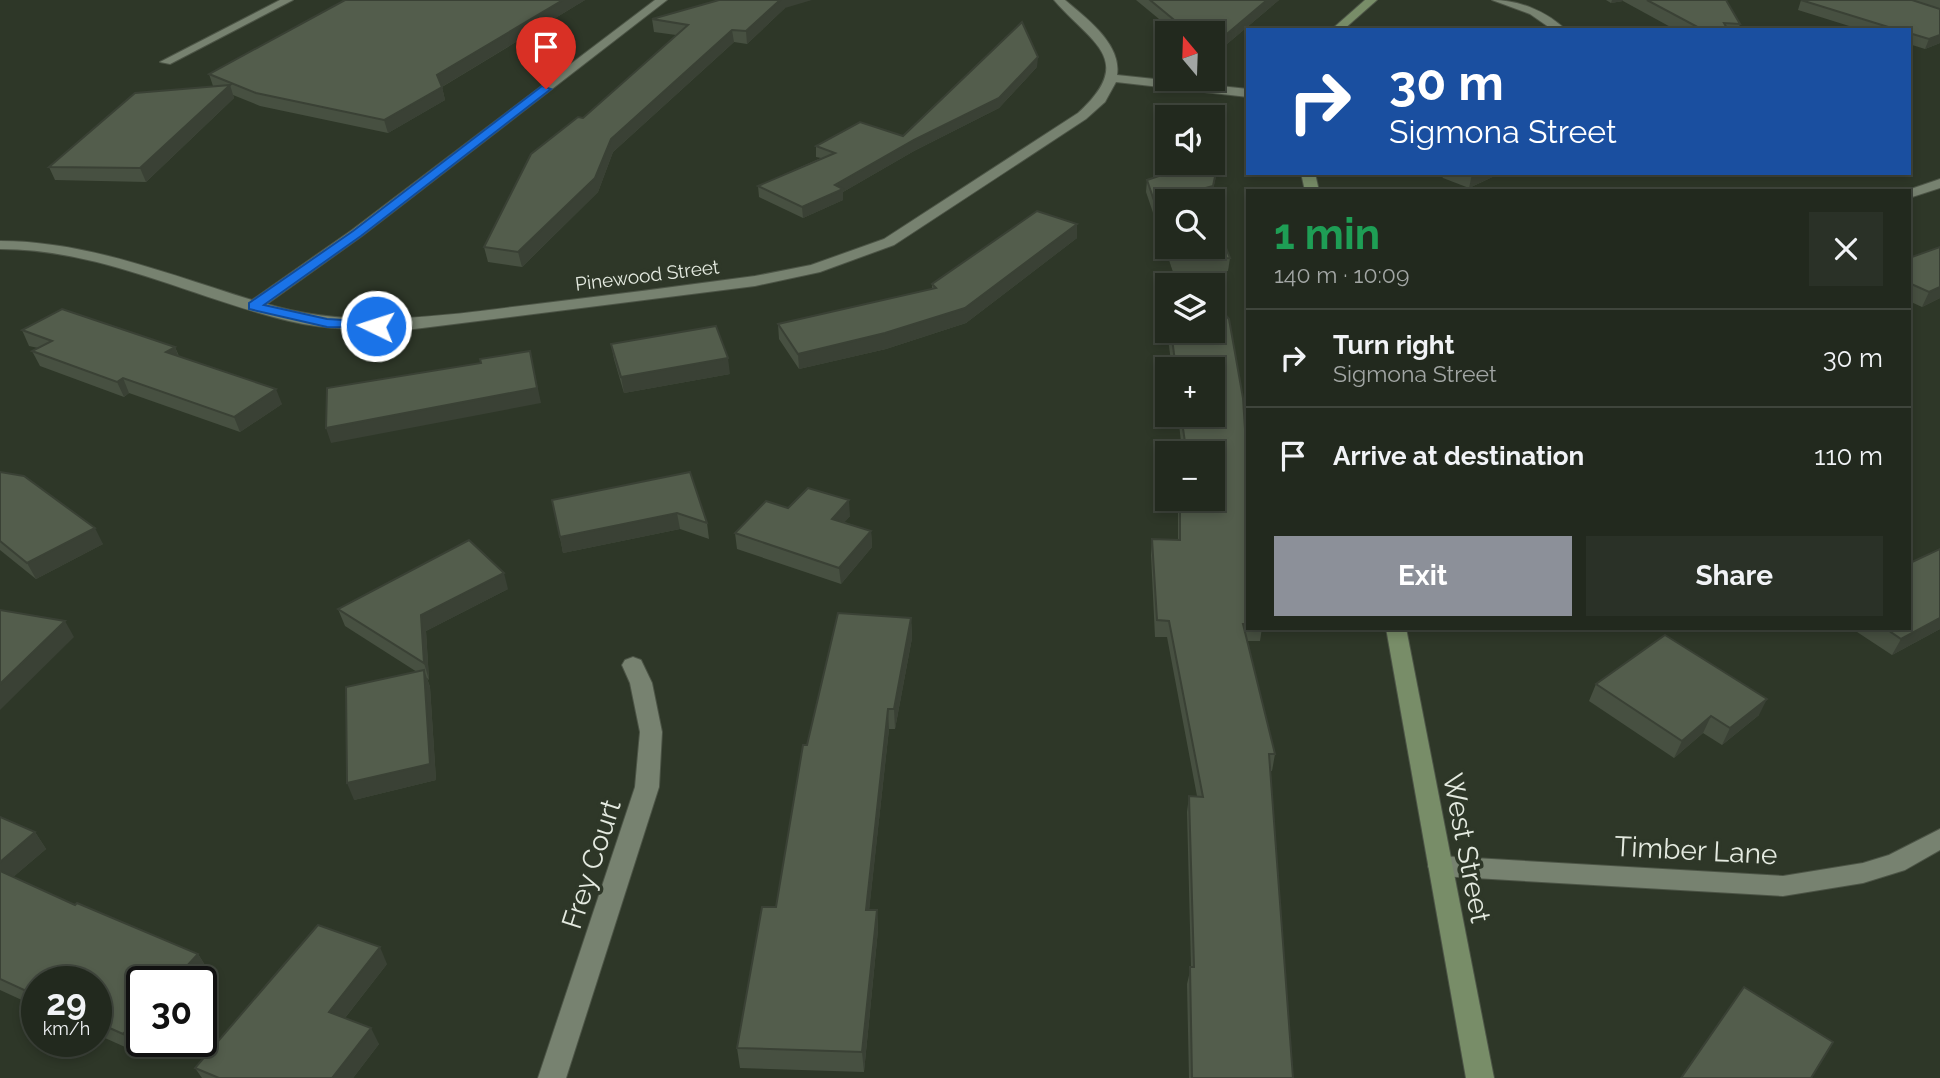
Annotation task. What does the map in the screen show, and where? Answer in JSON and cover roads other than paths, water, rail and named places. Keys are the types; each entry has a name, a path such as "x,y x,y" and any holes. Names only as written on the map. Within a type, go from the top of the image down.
{"main road":[{"path":"1338,28 1372,0"},
{"name":"West Street","path":"1396,630 1480,1078"}],"street":[{"path":"166,62 288,0"},
{"path":"254,306 357,233 662,0"},
{"path":"1059,0 1100,37 1109,51 1113,66 1112,78 1246,93"},
{"path":"1497,0 1534,12 1558,28"},
{"name":"Pinewood Street","path":"0,245 22,245 85,254 254,306 327,323 406,325 755,281 815,269 889,242 1085,114 1098,103 1112,78"},
{"path":"1911,193 1940,183"},
{"name":"Frey Court","path":"552,1078 647,787 651,732 641,683 634,665"},
{"name":"Timber Lane","path":"1440,866 1783,886 1863,873 1896,863 1940,839"}]}
